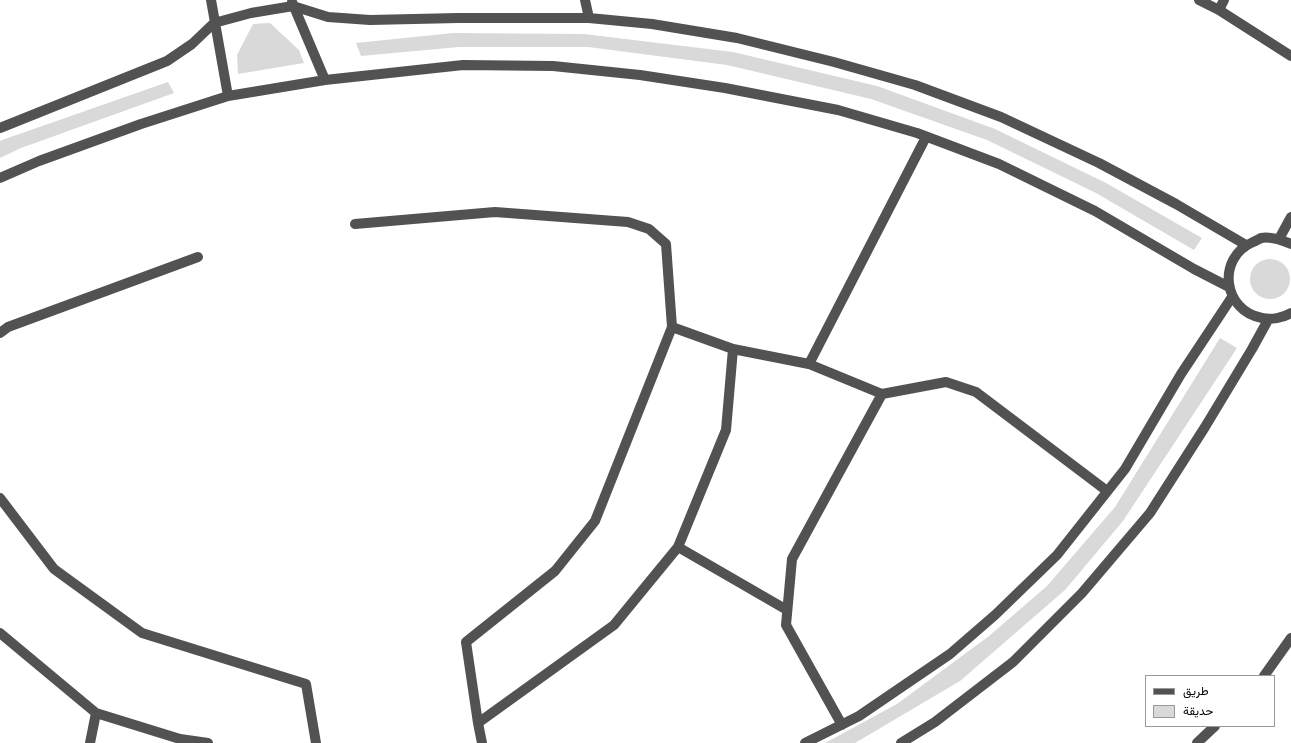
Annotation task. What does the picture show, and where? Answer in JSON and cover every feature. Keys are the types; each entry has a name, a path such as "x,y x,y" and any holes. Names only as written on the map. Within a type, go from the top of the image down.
{"street":[{"path":"210,0 228,96"},
{"path":"585,0 589,18"},
{"path":"1199,0 1219,10 1291,56"},
{"path":"1219,10 1224,0"},
{"path":"292,3 325,80"},
{"path":"0,128 167,61 192,44 214,23 292,3 328,17 370,20 589,18 652,24 736,38 834,62 915,85 1001,117 1099,163 1176,204 1246,245"},
{"path":"0,178 39,161 141,124 228,96 325,80 463,65 553,66 640,75 725,88 838,110 926,137 999,164 1095,211 1194,269 1230,292 1241,309 1253,317 1268,320 1289,316"},
{"path":"810,364 926,137"},
{"path":"355,224 495,212 628,222 648,229 666,244 672,327 596,521 555,571 466,642 482,743"},
{"path":"1279,239 1291,217"},
{"path":"805,743 859,716 950,654 995,615 1056,555 1125,469 1230,292 1228,271 1234,256 1246,245 1262,238 1279,239 1291,244"},
{"path":"0,333 8,327 198,257"},
{"path":"901,743 935,722 1013,662 1082,593 1150,513 1205,427 1252,350 1268,320"},
{"path":"672,327 733,350 810,364 882,394 946,382 976,392 1107,491"},
{"path":"478,723 614,625 678,547 726,430 733,350"},
{"path":"842,725 786,625 792,559 882,394"},
{"path":"0,498 54,570 142,633 306,684 316,743"},
{"path":"678,547 787,610"},
{"path":"0,633 96,712 180,739 208,743"},
{"path":"1265,675 1291,638"},
{"path":"90,743 96,712"},
{"path":"1197,743 1214,727"}],"green space":[{"path":"270,23 299,50 304,63 238,74 237,55 253,24"},
{"path":"453,33 584,34 733,52 877,86 995,129 1106,183 1202,238 1194,250 1096,193 987,140 871,99 727,65 588,47 459,47 361,56 356,43"},
{"path":"168,82 174,93 21,148 0,158 0,141"},
{"path":"1270,259 1284,265 1290,279 1284,293 1270,299 1256,293 1250,279 1256,265"},
{"path":"1220,338 1237,348 1123,521 1065,590 960,681 855,743 825,743 897,704 989,636 1047,586 1115,507"}]}
